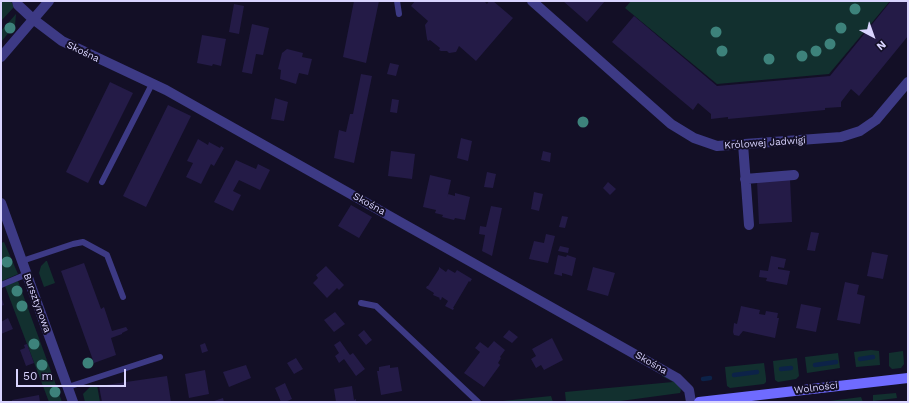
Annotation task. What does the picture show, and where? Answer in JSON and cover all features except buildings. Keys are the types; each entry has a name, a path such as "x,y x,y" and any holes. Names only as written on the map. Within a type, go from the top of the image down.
{"street":[{"name":"Skośna","path":"17,1 18,5 33,19 62,41 166,90 677,378 689,390 691,402"},
{"path":"1,57 49,1"},
{"name":"Królowej Jadwigi","path":"532,1 671,124 694,138 717,146 841,137 860,131 876,120 908,82"},
{"path":"743,144 749,225"},
{"path":"745,179 794,175"},
{"name":"Bursztynowa","path":"1,203 74,402"},
{"name":"Wolności","path":"699,402 908,378"}],"lane":[{"path":"397,1 399,14"},
{"path":"102,182 152,84"},
{"path":"22,261 83,242 107,254 123,297"},
{"path":"1,285 27,274"},
{"path":"361,303 376,306 478,402"},
{"path":"68,387 160,357"}],"green space":[{"path":"1,1 11,1 14,7 1,21"},
{"path":"631,1 890,1 829,74 717,84 625,8"},
{"path":"16,14 15,25 1,42 1,31"},
{"path":"4,242 18,274 2,281 1,243"},
{"path":"46,261 55,283 44,287 39,273 41,266"},
{"path":"18,281 62,402 49,402 5,286"},
{"path":"871,350 879,351 880,365 856,367 854,352"},
{"path":"903,351 904,364 901,368 892,369 889,366 889,353"},
{"path":"838,353 840,368 807,373 805,357"},
{"path":"797,358 799,376 796,379 778,382 775,380 773,361"},
{"path":"764,363 766,382 764,384 730,388 727,386 725,367"},
{"path":"663,373 679,385 681,390 680,393 613,402 566,402 565,392 673,382 662,376"},
{"path":"97,385 100,402 85,402 83,394 91,386"},
{"path":"896,393 897,398 873,401 873,395"},
{"path":"551,396 553,402 493,402"},
{"path":"861,397 863,402 822,402"}],"waterway":[{"path":"860,359 873,357"},
{"path":"815,365 836,362"},
{"path":"781,369 791,368"},
{"path":"734,375 757,372"},
{"path":"703,379 710,378"}]}
